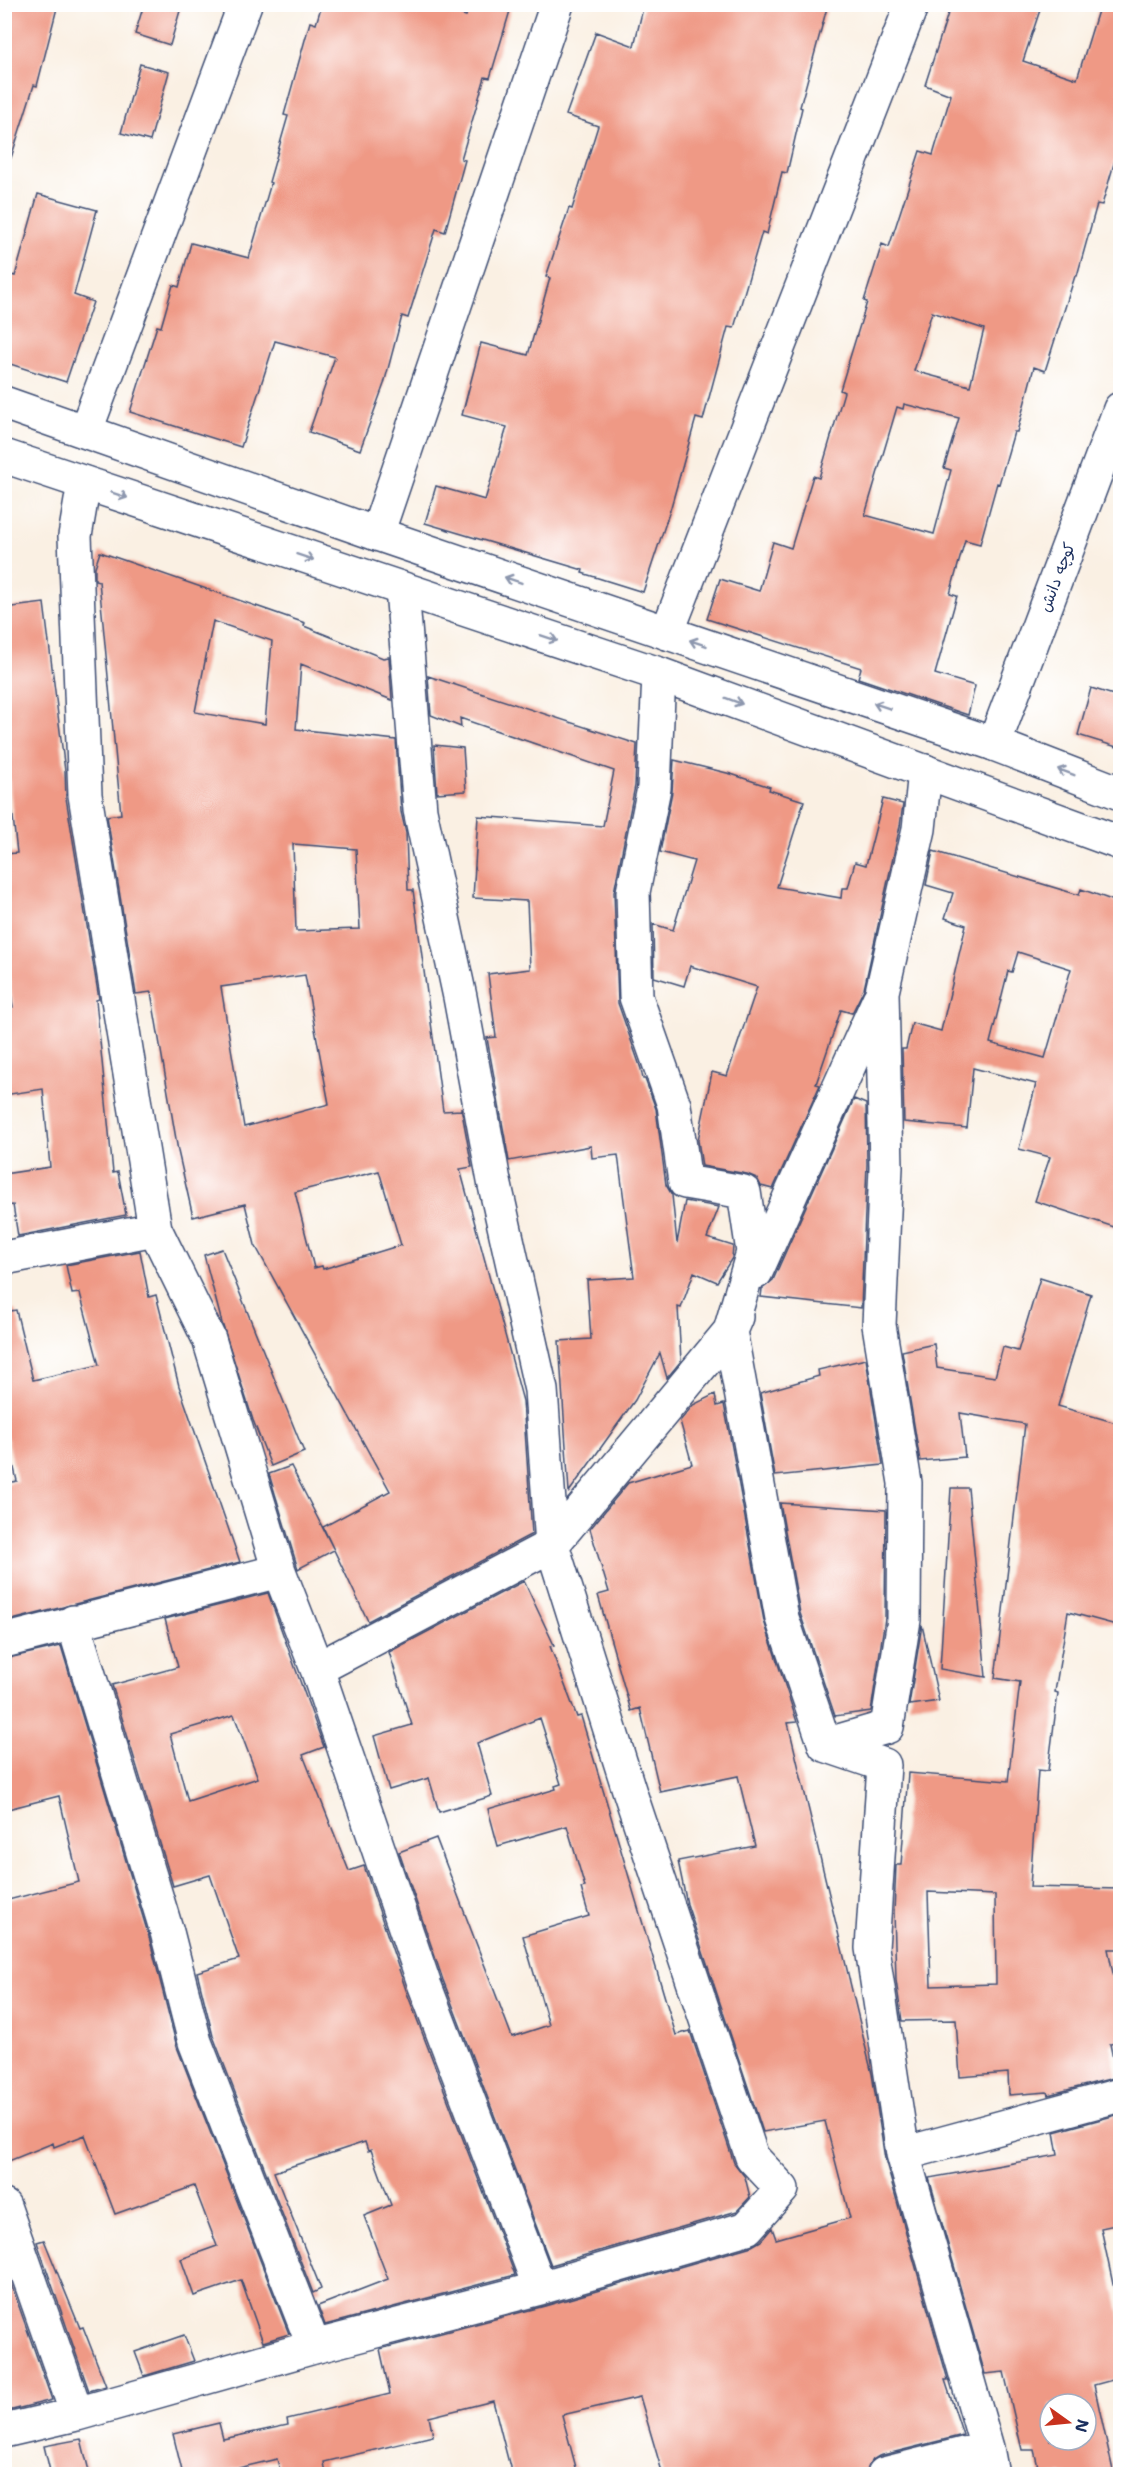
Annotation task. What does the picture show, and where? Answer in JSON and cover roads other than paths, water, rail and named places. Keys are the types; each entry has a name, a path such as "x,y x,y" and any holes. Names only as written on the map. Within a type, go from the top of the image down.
{"street":[{"path":"86,430 245,4"},
{"path":"377,534 557,4"},
{"path":"668,633 912,4"},
{"path":"4,403 377,534 994,744 1120,793"},
{"name":"کوچه دانش","path":"994,744 1120,410"},
{"path":"4,456 659,674 1120,843"},
{"path":"84,483 75,536 85,795 155,1229 209,1340 279,1571 317,1669 425,1986 540,2288"},
{"path":"4,2431 77,2414 314,2347 540,2288 747,2228 782,2189 752,2157 630,1793 552,1545 540,1390 494,1181 460,997 420,810 402,589"},
{"path":"659,674 654,788 633,892 636,997 674,1105 685,1182 744,1192 753,1251 730,1331 782,1618 825,1745"},
{"path":"317,1669 552,1545 730,1331 802,1165 882,992 919,829 925,771"},
{"path":"825,1745 887,1727 904,1620 905,1483 879,1325 886,1167 882,992"},
{"path":"4,1257 155,1229"},
{"path":"4,1641 279,1571"},
{"path":"73,1622 167,1932 195,2042 314,2347"},
{"path":"825,1745 884,1765 872,1948 903,2154 989,2461 884,2475"},
{"path":"903,2154 1120,2095"},
{"path":"4,2205 77,2414"}]}
